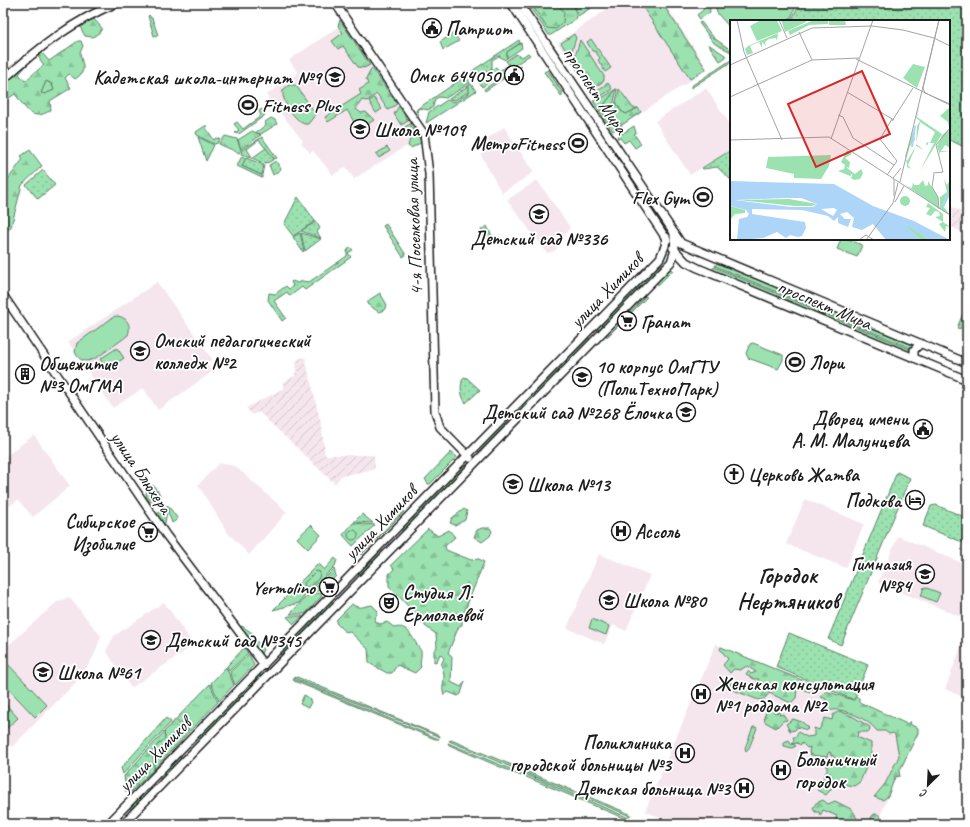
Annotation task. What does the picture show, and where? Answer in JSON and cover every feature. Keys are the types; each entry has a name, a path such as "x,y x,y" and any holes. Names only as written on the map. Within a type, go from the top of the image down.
{"main road":[{"path":"3,80 36,51 66,30 95,12 117,3"},
{"name":"4-я Поселковая улица","path":"335,3 426,138 429,174 435,411 440,427 475,463"},
{"name":"проспект Мира","path":"511,3 666,237 686,262 967,380"},
{"name":"проспект Мира","path":"519,3 681,243 691,249 967,363"},
{"name":"улица Химиков","path":"125,822 671,262 675,250 674,234"},
{"name":"улица Химиков","path":"108,824 468,456 662,255 666,237"},
{"name":"проспект Мира","path":"662,255 675,250 691,249"},
{"name":"улица Химиков","path":"671,262 686,262"},
{"name":"улица Блюхера","path":"3,295 166,536 264,663"},
{"path":"914,358 914,350 920,344"},
{"path":"509,413 517,421"},
{"path":"386,539 393,546"},
{"path":"335,591 343,599"},
{"path":"184,746 192,753"},
{"path":"152,779 160,786"},
{"path":"120,812 125,822"}],"shaded area":[{"path":"616,3 664,3 708,69 617,129 610,121 558,43"},
{"path":"343,24 422,142 414,148 408,146 403,148 354,179 346,167 333,175 313,151 310,153 301,143 303,141 266,95 298,73 289,60"},
{"path":"706,88 730,124 730,150 690,175 655,121"},
{"path":"504,127 534,172 502,193 481,156 487,139"},
{"name":"Детский сад №336","path":"537,180 570,227 555,251 547,253 507,200"},
{"path":"950,206 967,213 967,234 950,226 952,217 950,216"},
{"name":"Омский педагогический колледж №2","path":"157,282 212,359 206,364 212,372 158,410 143,388 113,408 68,342"},
{"path":"305,357 322,428 325,455 374,455 375,469 341,476 335,484 259,412 252,415 246,408 284,388 282,383 295,376 297,359"},
{"path":"34,435 70,486 33,517 18,500 5,509 3,506 3,458"},
{"path":"219,463 235,466 287,512 249,555 228,533 198,485"},
{"name":"Гимназия №84","path":"805,499 864,524 846,568 786,544"},
{"name":"Гимназия №84","path":"898,536 967,565 967,612 964,618 878,583"},
{"name":"Школа №80","path":"599,554 650,575 626,631 613,625 604,644 567,628"},
{"name":"Школа №61","path":"69,597 101,636 96,651 91,661 76,682 12,747 3,737 3,650 57,602"},
{"name":"Детский сад №345","path":"164,602 194,645 131,688 106,651 114,636"},
{"path":"967,631 967,699 945,689"},
{"name":"Больничный городок","path":"716,644 916,728 877,824 675,824 645,811"}],"green space":[{"path":"527,3 573,3 577,18 549,35"},
{"path":"531,3 557,3 564,12 563,22 556,29 547,28"},
{"path":"574,3 599,3 578,16"},
{"path":"640,3 662,3 706,69 690,79"},
{"path":"701,3 709,3 710,12 700,19 697,15 704,9"},
{"path":"715,3 797,3 789,20 730,20 730,28 717,13"},
{"path":"800,3 967,3 967,148 950,140 950,20 792,20"},
{"path":"149,15 152,18 158,35 154,36 148,16"},
{"path":"94,19 102,28 100,32 93,37 85,36 80,27 88,21"},
{"path":"340,20 370,65 364,68 358,67 343,46 338,49 332,41 343,33 338,26"},
{"path":"701,22 714,38 730,49 730,51 714,43 699,23"},
{"path":"454,33 459,41 443,50 440,42"},
{"path":"574,34 576,38 570,57 561,43"},
{"path":"591,39 611,68 605,72 598,60 600,58 595,51 592,51 587,42"},
{"path":"519,40 520,43 507,52 507,58 505,60 499,56 492,60 492,68 477,78 472,71"},
{"path":"580,40 604,76 604,81 593,88 588,85 573,63"},
{"path":"78,41 81,41 83,46 80,53 83,64 82,73 75,79 69,74 65,78 71,88 50,101 51,110 44,114 34,114 26,109 15,94 6,100 3,98 3,85 17,70 35,56 19,74 25,81 44,65 37,55 42,53 49,61","holes":["46,81 52,84 54,90 45,94 41,93"]},
{"path":"521,43 522,48 507,58 507,52"},
{"path":"708,44 725,55 726,57 720,61"},
{"path":"553,45 611,132 610,133 552,46"},
{"path":"528,53 530,55 482,87 477,79 496,67 499,71 509,65 506,61 516,54 522,57"},
{"path":"730,61 730,63 691,88 691,86"},
{"path":"520,66 521,67 485,91 484,89"},
{"path":"372,68 397,104 388,110 377,94 367,101 362,100 356,109 361,113 366,112 374,120 362,128 357,127 347,110 328,122 325,117 361,94 359,90 368,84 366,79"},
{"path":"548,70 562,92 562,97 544,72"},
{"path":"466,76 470,83 446,98 439,97 435,99 433,107 428,110 420,108 417,110 419,116 416,111 417,109"},
{"path":"46,81 52,84 54,90 45,94 41,93"},
{"path":"608,83 612,89 597,99 593,93"},
{"path":"471,84 476,91 426,123 429,112 447,100 455,102 469,93 469,85"},
{"path":"289,85 295,85 297,87 316,114 308,124 300,122 286,104 283,90"},
{"path":"468,86 468,92 455,100 449,99"},
{"path":"616,89 601,109 609,122 608,125 593,101 599,100"},
{"path":"617,89 609,122 601,109"},
{"path":"619,89 633,108 638,108 626,114 621,111 616,102"},
{"path":"374,98 382,109 376,113 369,101"},
{"path":"616,102 621,111 626,114 638,108 641,112 613,131 609,126"},
{"path":"399,106 408,121 401,125 394,114"},
{"path":"262,109 265,113 264,116 239,134 235,133 239,130 234,124 237,122 243,129 261,116 259,111"},
{"path":"271,118 275,120 277,124 261,134 255,133 266,125 265,122"},
{"path":"410,124 422,142 411,148 408,146 410,139 403,128"},
{"path":"205,126 208,126 206,128 214,140 216,138 220,139 218,143 214,144 197,135 196,132"},
{"path":"634,126 636,133 634,134 641,144 635,148 629,140 624,143 617,137"},
{"path":"252,131 261,135 241,149 238,140"},
{"path":"225,136 237,139 241,150 239,153 219,144"},
{"path":"198,137 214,145 206,161"},
{"path":"262,137 277,158 274,159 259,140 247,149 252,157 241,154 242,150"},
{"path":"387,147 390,151 379,158 376,154"},
{"path":"266,148 274,159 265,163 252,158"},
{"path":"30,150 42,166 22,185 11,227 3,234 3,186 23,159 21,156"},
{"path":"730,151 730,179 717,167 702,168"},
{"path":"242,156 246,158 242,166 262,175 262,178 237,166"},
{"path":"246,158 264,165 262,175 242,166"},
{"path":"276,161 281,169 273,175 269,165"},
{"path":"43,170 55,185 38,199 26,185"},
{"path":"298,197 315,221 302,230 316,222 320,228 317,232 321,238 301,231 293,236 284,224"},
{"path":"386,224 406,255 403,257 383,226"},
{"path":"487,226 495,242 491,245 481,230"},
{"path":"300,233 304,251 303,252 293,237"},
{"path":"301,233 321,239 305,251"},
{"path":"841,240 850,240 862,245 857,257 837,249"},
{"path":"350,247 353,250 348,253 351,257 305,290 302,287 290,296 287,292 274,301 286,318 282,321 268,300 269,293 275,294 286,286 289,289 293,286 292,281 298,283 302,281 309,282 347,256 347,251"},
{"path":"660,261 663,265 600,330 597,329 597,326"},
{"path":"717,263 915,346 913,349 715,266"},
{"path":"714,267 912,350 912,355 711,271"},
{"path":"670,268 673,270 658,285 656,281"},
{"path":"380,293 387,305 384,310 379,312 367,304 369,300"},
{"path":"642,296 647,297 607,337 606,334 609,334 643,299"},
{"path":"967,304 967,314 960,329 957,328"},
{"path":"115,316 122,317 127,321 129,324 128,335 96,358 87,361 78,357 75,352 77,343"},
{"path":"587,337 589,338 589,341 516,416 513,415"},
{"path":"753,343 783,355 783,360 778,369 748,358 746,353 750,344"},
{"path":"117,348 124,358 107,370 100,359"},
{"path":"464,377 480,390 466,403 461,390 462,380"},
{"path":"508,418 510,418 511,421 480,453 477,450"},
{"path":"451,452 457,457 430,484 428,484 425,479"},
{"path":"464,464 467,467 415,520 412,517"},
{"path":"897,472 910,478 841,645 828,639"},
{"path":"153,485 156,489 147,500 146,492"},
{"path":"157,490 161,496 153,502 148,501"},
{"path":"168,505 164,529 156,515"},
{"path":"936,505 962,516 967,520 967,544 923,526 931,506"},
{"path":"169,507 178,519 172,523 168,512"},
{"path":"398,509 404,512 364,552 399,515"},
{"path":"464,509 467,511 465,520 455,525 450,523 452,518"},
{"path":"362,514 373,523 354,522"},
{"path":"412,517 415,520 404,531 402,531 402,527"},
{"path":"353,523 375,525 353,546 343,535"},
{"path":"311,525 321,535 308,549 297,538"},
{"path":"482,528 490,528 492,531 490,536 482,542 474,537 477,530"},
{"path":"428,529 438,536 449,530 455,537 445,546 446,550 471,560 479,559 484,562 462,618 462,625 459,626 448,653 452,656 451,682 461,687 465,681 461,694 458,696 448,692 444,695 444,674 441,665 444,658 440,654 437,661 434,662 434,650 437,648 436,634 425,626 424,623 418,621 418,616 408,610 408,606 389,586 389,574 394,569 391,565"},
{"path":"351,530 355,530 357,531 357,539 351,540 348,537 348,533"},
{"path":"381,549 383,552 361,575 358,573"},
{"path":"359,550 364,552 361,555"},
{"path":"335,558 337,560 335,566 307,594 297,585 318,564 324,570"},
{"path":"334,569 336,576 331,582 321,589 310,593"},
{"path":"316,571 320,572 319,578 311,587 305,587 304,583"},
{"path":"296,587 305,596 299,603 273,610"},
{"path":"924,587 940,593 936,602 921,596"},
{"path":"322,593 321,597 305,614 290,614 309,594"},
{"path":"330,601 333,602 332,604 282,656 279,653"},
{"path":"352,604 359,607 372,605 378,611 375,619 376,622 380,624 387,622 395,628 399,627 408,631 421,651 421,667 415,673 397,665 392,673 387,673 369,663 368,649 350,632 344,631 336,623 337,619"},
{"path":"303,616 294,624 287,617"},
{"path":"592,619 609,626 606,635 589,628"},
{"path":"242,626 255,635 253,637 263,649 260,657 240,628"},
{"path":"789,633 868,665 854,700 776,667"},
{"path":"721,647 816,686 810,692 799,688 797,689 796,698 791,703 769,693 764,699 756,699 723,686 722,684 726,681 751,690 759,679 754,679 746,674 748,671 751,674 756,672 747,666 740,670 734,669 730,673 723,665 728,659 720,649"},
{"path":"244,648 248,653 229,671 227,666"},
{"path":"249,654 254,665 235,685 230,672"},
{"path":"3,659 47,705 35,717 3,683"},
{"path":"226,667 234,685 219,701 211,683"},
{"path":"258,675 261,675 261,677 201,740 199,739 198,737"},
{"path":"297,677 440,736 440,737 294,678"},
{"path":"293,679 439,739 435,739 294,681"},
{"path":"210,684 218,702 190,731 176,719"},
{"path":"825,692 853,700 857,697 859,698 859,702 907,724 910,721 911,725 918,728 918,733 899,772 900,776 895,777 888,796 883,800 874,797 885,784 899,756 895,735 893,733 889,734 885,731 877,731 865,720 849,713 839,710 825,710 826,699 821,697"},
{"path":"304,695 308,697 311,702 308,708 300,704"},
{"path":"3,701 18,718 4,731 3,730"},
{"path":"771,709 775,713 779,712 780,715 783,714 787,720 783,721 776,728 765,722 764,717 767,710"},
{"path":"839,711 852,716 870,727 869,732 858,732 857,737 871,743 871,755 860,782 854,786 836,783 826,795 817,790 827,770 827,762 838,764 834,756 831,756 830,752 828,753 827,757 811,755 809,753 810,747 807,748 802,743 801,745 796,743 793,744 796,746 792,748 784,746 784,742 789,740 792,745 794,739 793,737 796,737 798,732 807,737 814,736 814,728 819,730 825,718 832,720 833,715"},
{"path":"166,718 171,722 123,774 121,768"},
{"path":"793,719 802,722 808,727 807,730 797,727 795,730 790,731 786,724"},
{"path":"175,720 189,732 154,769 153,750 165,738 164,732"},
{"path":"753,727 757,728 749,748 746,751 745,748"},
{"path":"164,732 165,738 153,750 154,769 131,792 126,792 124,776"},
{"path":"451,740 524,770 523,772 449,741"},
{"path":"448,743 522,774 521,776 449,745"},
{"path":"180,756 183,758 160,780 160,777"},
{"path":"526,771 630,814 630,816 526,773"},
{"path":"525,774 629,818 628,820 524,776"},
{"path":"152,785 155,786 132,811 130,808"},
{"path":"823,800 828,804 835,801 851,809 860,822 866,822 866,824 834,824 837,816 823,810 820,816 819,812 815,812 813,808 816,803"},
{"path":"874,814 878,814 881,819 878,824 874,824 871,821 871,817"}],"place":[{"name":"Патриот","path":"432,28"},
{"name":"Омск 644050","path":"514,75"},
{"name":"Кадетская школа-интернат №9","path":"335,77"},
{"name":"Fitness Plus","path":"248,105"},
{"name":"Школа №109","path":"360,129"},
{"name":"МетроFitness","path":"578,143"},
{"name":"Flex Gym","path":"703,197"},
{"name":"Детский сад №336","path":"539,214"},
{"name":"Гранат","path":"627,321"},
{"name":"Омский педагогический колледж №2","path":"140,351"},
{"name":"Лори","path":"795,362"},
{"name":"Общежитие №3 ОмГМА","path":"25,374"},
{"name":"10 корпус ОмГТУ (ПолиТехноПарк)","path":"582,377"},
{"name":"Детский сад №268 Ёлочка","path":"686,412"},
{"name":"Дворец имени А. М. Малунцева","path":"923,429"},
{"name":"Церковь Жатва","path":"734,474"},
{"name":"Школа №13","path":"513,484"},
{"name":"Подкова","path":"915,500"},
{"name":"Ассоль","path":"621,531"},
{"name":"Сибирское Изобилие","path":"148,532"},
{"name":"Гимназия №84","path":"925,574"},
{"name":"Yermolino","path":"329,587"},
{"name":"Школа №80","path":"609,600"},
{"name":"Студия Л. Ермолаевой","path":"389,603"},
{"name":"Детский сад №345","path":"151,640"},
{"name":"Школа №61","path":"43,672"},
{"name":"Женская консультация №1 роддома №2","path":"701,694"},
{"name":"Поликлиника городской больницы №3","path":"685,753"},
{"name":"Больничный городок","path":"781,770"},
{"name":"Детская больница №3","path":"744,788"}],"district":[{"name":"Городок Нефтяников","path":"788,588"}]}
